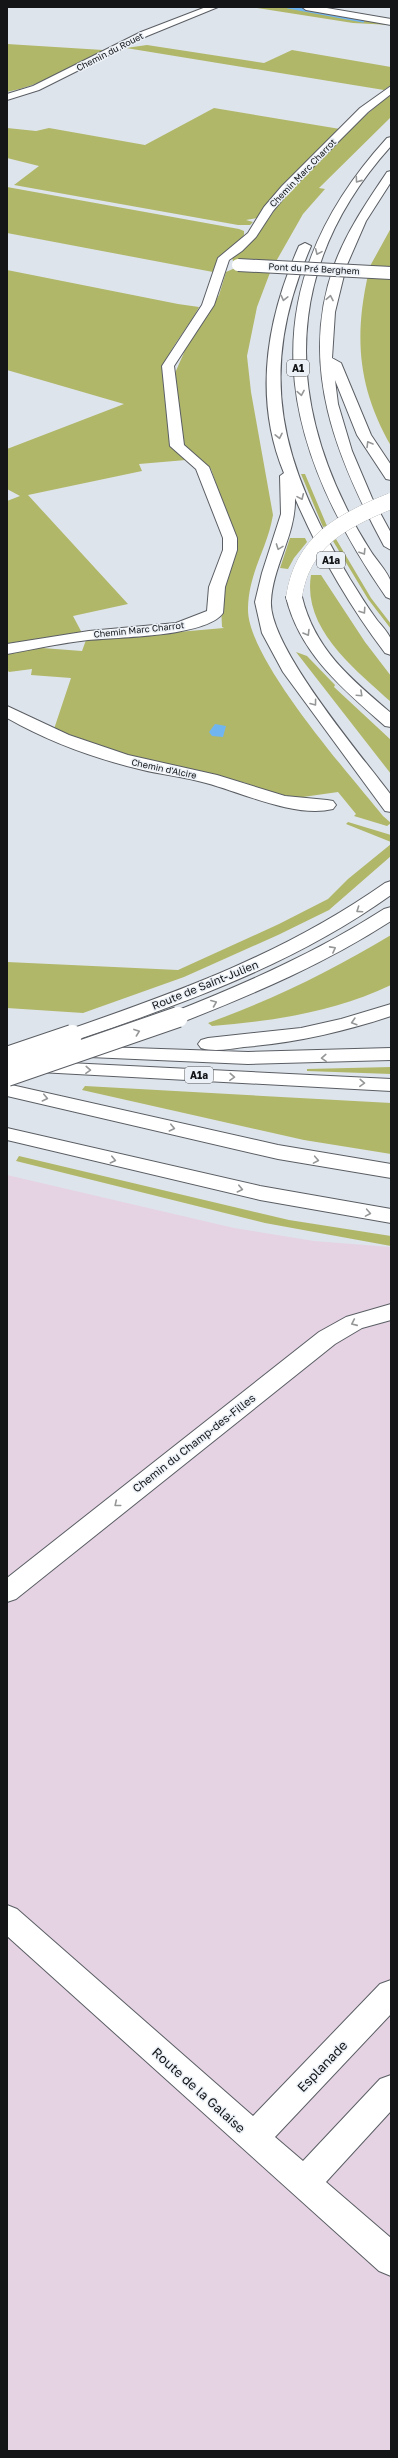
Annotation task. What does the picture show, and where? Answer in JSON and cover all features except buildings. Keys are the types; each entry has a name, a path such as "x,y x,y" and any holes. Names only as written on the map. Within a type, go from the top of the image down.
{"main road":[{"name":"Chemin du Rouet","path":"7,97 41,86 138,37 214,7"},
{"path":"306,7 391,22"},
{"name":"Chemin Marc Charrot","path":"7,649 100,634 182,626 206,620 215,613 217,587 230,550 230,538 202,467 177,446 168,372 173,358 208,305 224,258 238,249 252,235 268,209 286,188 364,110 391,89"},
{"name":"A1","path":"391,140 361,176 333,217 312,264 302,301 298,345 301,392 312,440 330,490 357,542 391,594"},
{"path":"391,174 359,221 342,257 329,302 326,336 328,380 333,410 344,447 363,493 391,546"},
{"name":"A1a","path":"333,217 312,235 288,284 275,342 273,398 278,432 286,461 328,556 350,593 391,650"},
{"name":"Pont du Pré Berghem","path":"221,264 391,273"},
{"path":"326,336 358,423 391,476"},
{"path":"286,461 288,514 282,538 265,588 263,602 265,619 278,651 291,672 391,808"},
{"path":"363,493 391,525"},
{"path":"391,501 356,516 322,539 301,564 294,584 294,597 300,622 322,655 391,722"},
{"name":"Chemin d'Alcire","path":"7,710 47,731 123,760 211,779 291,803 313,806 327,805"},
{"path":"372,782 391,795"},
{"name":"Route de Saint-Julien","path":"7,1057 126,1016 204,987 290,949 339,923 391,887"},
{"name":"Route de Saint-Julien","path":"7,1076 178,1017 301,964 353,937 391,913"},
{"name":"A1a","path":"71,1052 257,1041 346,1024 391,1010"},
{"name":"A1a","path":"7,1049 248,1058 391,1054"},
{"name":"A1a","path":"7,1066 391,1085"},
{"path":"7,1090 278,1152 391,1171"},
{"path":"7,1120 32,1135 75,1151"},
{"path":"7,1134 260,1193 391,1216"},
{"name":"Chemin du Champ-des-Filles","path":"7,1592 326,1338 354,1322 391,1312"},
{"name":"Route de la Galaise","path":"7,1918 391,2260"},
{"name":"Esplanade","path":"253,2138 391,1993"},
{"path":"304,2183 391,2089"}],"shaded area":[{"path":"7,1175 234,1228 314,1241 391,1247 391,2451 7,2451"}],"green space":[{"path":"250,7 295,7 391,25 353,23"},
{"path":"7,44 103,50 56,75 32,85 7,92"},
{"path":"147,45 264,63 292,50 391,67 391,85 384,90 126,48"},
{"path":"391,94 391,117 319,188 325,189 303,214 274,265 239,263 233,261 232,258 249,244 280,203 312,168 351,129"},
{"path":"214,108 340,129 257,218 246,220 253,222 250,225 238,225 14,185 39,166 7,158 7,128 36,131 49,128 145,145"},
{"path":"7,187 239,229 244,231 244,235 234,248 218,257 213,272 7,233"},
{"path":"391,228 391,271 369,268"},
{"path":"235,268 271,270 257,307 247,356 251,392 273,515 267,539 251,583 248,608 252,630 264,656 281,685 325,745 383,816 391,823 387,826 354,816 356,814 338,792 296,798 256,789 246,783 121,754 54,729 71,678 31,675 32,669 9,672 7,670 7,652 42,646 42,648 82,651 86,640 224,628 222,627 221,606 224,588 238,546 211,469 186,449 181,436 175,373 186,348 219,295 226,272"},
{"path":"7,270 199,307 167,357 163,371 171,441 174,449 186,460 139,464 142,471 28,495 128,604 73,616 82,633 7,645 7,501 20,496 7,489 7,449 124,404 7,370"},
{"path":"368,275 391,276 391,446 380,425 372,404 362,362 360,341 361,320"},
{"path":"301,474 305,474 327,526 323,527"},
{"path":"290,538 305,538 307,542 294,558 288,569 280,568"},
{"path":"336,539 371,598 391,624 391,629 368,599 333,541"},
{"path":"311,575 321,575 365,642 391,676 391,702 348,662 334,647 323,630 315,613 310,595"},
{"path":"296,652 307,656 335,685 334,687 391,740 391,774"},
{"path":"348,822 391,835 391,842 346,824"},
{"path":"391,844 391,856 329,910 278,935 184,977 83,1013 7,1008 7,962 178,970 279,924 328,899 348,879"},
{"path":"391,935 391,985 348,1002 303,1014 235,1024 212,1026 208,1023 302,984"},
{"path":"391,1067 391,1074 307,1071 307,1069"},
{"path":"85,1086 391,1103 391,1154 304,1140 82,1090"},
{"path":"19,1156 289,1220 391,1236 391,1246 265,1223 16,1161"}],"water":[{"path":"215,724 226,726 223,737 212,736 209,732"}],"waterway":[{"path":"288,7 363,21"}]}
